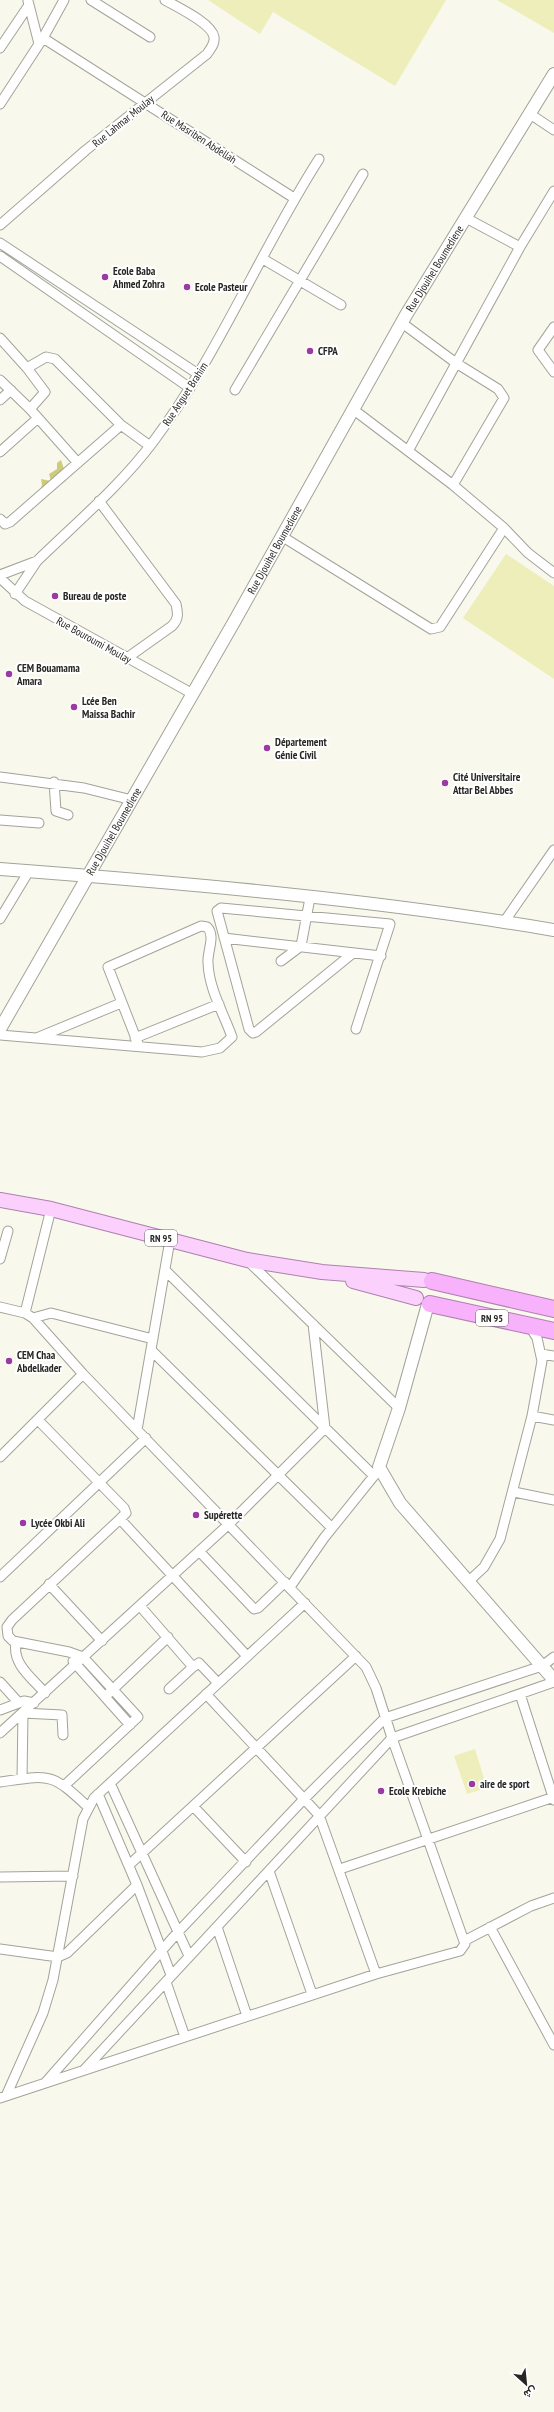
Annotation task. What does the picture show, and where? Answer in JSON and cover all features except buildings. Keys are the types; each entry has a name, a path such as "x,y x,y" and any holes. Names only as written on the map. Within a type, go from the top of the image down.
{"highway":[{"name":"RN 95","path":"428,1281 554,1308"},
{"name":"RN 95","path":"423,1302 554,1331"}],"main road":[{"name":"Rue Djouihel Boumediene","path":"0,1029 283,537 402,323 554,74"},
{"path":"0,869 89,875 420,908 554,930"},
{"name":"RN 95","path":"0,1200 51,1210 247,1260 322,1272 428,1281"},
{"name":"RN 95","path":"322,1272 423,1302"},
{"path":"423,1302 438,1295 437,1287 428,1281 415,1287 423,1302 420,1337 399,1408 377,1471 400,1503 554,1681"}],"street":[{"path":"0,104 41,41 64,0"},
{"path":"91,0 150,37"},
{"name":"Rue Lahmar Moulay","path":"0,225 86,150 207,54 214,44 214,36 209,27 165,0"},
{"path":"28,3 41,41"},
{"path":"0,48 28,3"},
{"name":"Rue Masriben Abdellah","path":"41,41 146,102 294,198"},
{"path":"530,114 554,130"},
{"name":"Rue Anguet Brahim","path":"37,561 99,501 150,446 190,388 263,259 294,198 319,159"},
{"path":"235,390 363,174"},
{"path":"408,451 520,247 554,191"},
{"path":"466,218 520,247"},
{"path":"0,243 198,374"},
{"path":"0,256 190,388"},
{"path":"263,259 341,304"},
{"path":"402,323 456,363 498,389 504,398 453,485"},
{"path":"554,327 538,350 554,372"},
{"path":"0,338 27,368 45,392 30,409"},
{"path":"27,368 46,357 55,360 121,425 150,446"},
{"path":"0,380 30,409 78,463"},
{"path":"0,400 11,390"},
{"path":"354,410 453,485 504,528 528,553 554,573"},
{"path":"0,452 38,418"},
{"path":"0,519 5,524 10,522 121,425"},
{"path":"99,501 176,604 178,613 176,622 172,626 127,658"},
{"path":"283,537 432,629 440,627 504,528"},
{"path":"0,577 37,561"},
{"path":"15,594 37,561"},
{"name":"Rue Bouroumi Moulay","path":"0,577 15,594 193,694"},
{"path":"0,777 54,782 132,800"},
{"path":"54,782 56,811 68,815"},
{"path":"0,820 39,823"},
{"path":"504,922 554,850"},
{"path":"0,919 29,871"},
{"path":"281,961 301,946 305,915 310,898"},
{"path":"353,953 253,1033 249,1029 217,913 220,909 389,923 391,925 356,1029"},
{"path":"0,1035 137,1042 202,1052 220,1048 232,1037 209,978 207,960 211,932 207,927 204,926 109,966 108,969 137,1042"},
{"path":"224,938 381,956"},
{"path":"37,1037 121,1003"},
{"path":"137,1042 219,1004"},
{"path":"29,1315 51,1210"},
{"path":"0,1259 2,1247 8,1231"},
{"path":"137,1430 170,1240"},
{"path":"247,1260 399,1408"},
{"path":"165,1270 325,1428 377,1471 288,1585 258,1608 254,1609 199,1551"},
{"path":"0,1307 29,1315 51,1312 153,1339"},
{"path":"3,2097 312,1994 464,1949 464,1941 392,1738 375,1684 366,1667 83,1374 29,1315"},
{"path":"313,1324 325,1428"},
{"path":"469,1581 484,1567 496,1549 514,1492 532,1416 541,1368 541,1354 537,1338 528,1325"},
{"path":"151,1350 280,1475 332,1528"},
{"path":"541,1354 554,1356"},
{"path":"0,1457 83,1374"},
{"path":"532,1416 554,1420"},
{"path":"38,1420 126,1510 125,1514 12,1620 3,1634 16,1642 69,1652 83,1657 138,1717 65,1785"},
{"path":"0,1733 229,1524 280,1475 325,1428"},
{"path":"0,1577 146,1438"},
{"path":"514,1492 554,1500"},
{"path":"120,1518 247,1656"},
{"path":"49,1584 102,1641"},
{"path":"3,2097 43,2012 53,1980 83,1819 88,1807 98,1794 305,1603"},
{"path":"140,1606 193,1667"},
{"path":"105,1697 168,1637"},
{"path":"16,1642 16,1660 45,1693"},
{"path":"69,1652 75,1665 130,1725"},
{"path":"129,1865 356,1656"},
{"path":"45,2083 178,1932 246,1862 304,1799 386,1718 542,1666 554,1657"},
{"path":"169,1689 199,1663 218,1683"},
{"path":"83,2070 392,1738 554,1681"},
{"path":"0,1682 18,1702"},
{"path":"206,1694 319,1815 340,1869 376,1974"},
{"path":"340,1869 554,1798 520,1694"},
{"path":"0,1710 18,1702 30,1701 34,1703"},
{"path":"23,1712 62,1715 63,1735"},
{"path":"22,1779 23,1712"},
{"path":"0,1782 46,1777 65,1785 88,1807"},
{"path":"110,1783 143,1852 189,1956"},
{"path":"98,1794 129,1865 162,1950 168,1978 185,2037"},
{"path":"193,1806 246,1862"},
{"path":"268,1871 312,1994"},
{"path":"0,1877 73,1876"},
{"path":"0,1949 58,1957 74,1948 137,1885"},
{"path":"464,1941 531,1906 554,1898"},
{"path":"217,1927 247,2016"},
{"path":"490,1927 554,2045"}],"green space":[{"path":"208,0 446,0 395,86 273,12 260,34"},
{"path":"497,0 554,0 554,33"},
{"path":"506,554 554,586 554,679 463,618"},
{"path":"475,1749 487,1788 467,1794 454,1756"}],"shaded area":[{"path":"61,460 64,469 62,474 66,481 57,483 55,489 48,494 39,493 42,485 41,479 51,481 49,474 57,469 57,463"}],"place":[{"name":"Ecole Baba Ahmed Zohra","path":"105,277"},
{"name":"Ecole Pasteur","path":"187,287"},
{"name":"CFPA","path":"310,351"},
{"name":"Bureau de poste","path":"55,596"},
{"name":"CEM Bouamama Amara","path":"9,674"},
{"name":"Lcée Ben Maissa Bachir","path":"74,707"},
{"name":"Département Génie Civil","path":"267,748"},
{"name":"Cité Universitaire Attar Bel Abbes","path":"445,783"},
{"name":"CEM Chaa Abdelkader","path":"9,1361"},
{"name":"Supérette","path":"196,1515"},
{"name":"Lycée Okbi Ali","path":"23,1523"},
{"name":"aire de sport","path":"472,1784"},
{"name":"Ecole Krebiche","path":"381,1791"}]}
